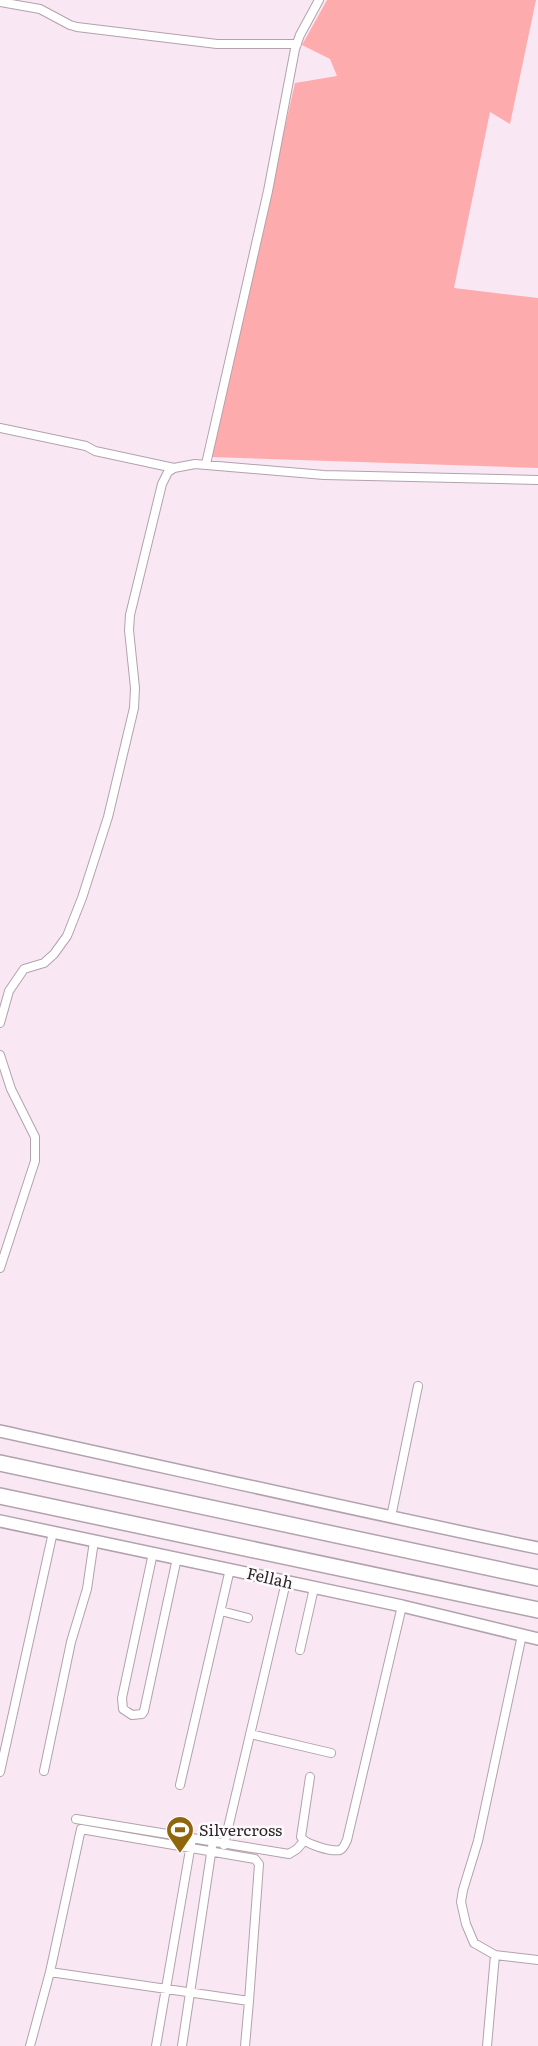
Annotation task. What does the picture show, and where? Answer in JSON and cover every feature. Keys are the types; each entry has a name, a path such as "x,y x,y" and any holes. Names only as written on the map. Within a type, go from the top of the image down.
{"highway":[{"path":"0,1463 538,1578"},
{"path":"0,1496 538,1610"}],"street":[{"path":"206,464 268,191 297,44 319,0"},
{"path":"0,2 40,9 70,25 84,28 217,44 297,44"},
{"path":"0,428 174,468"},
{"path":"0,1023 9,991 24,969 44,963 54,954 67,936 82,898 108,817 134,708 135,688 129,630 132,599 162,484 168,472 183,465 206,464 324,475 538,480"},
{"path":"0,1055 10,1089 35,1137 35,1161 0,1268"},
{"path":"391,1517 418,1386"},
{"path":"0,1431 538,1548"},
{"name":"Fellah","path":"0,1521 402,1606 538,1639"},
{"path":"0,1772 53,1532"},
{"path":"44,1771 71,1642 86,1589 94,1541"},
{"path":"153,1553 122,1698 122,1709 132,1715 142,1714 144,1711 177,1558"},
{"path":"180,1785 230,1569"},
{"path":"224,1845 286,1582"},
{"path":"300,1650 314,1588"},
{"path":"304,1841 340,1850 347,1840 402,1606"},
{"path":"221,1611 248,1618"},
{"path":"522,1635 482,1822 461,1902 470,1936 474,1943 495,1955 538,1960"},
{"path":"250,1734 331,1753"},
{"path":"304,1841 301,1832 310,1777"},
{"path":"76,1819 224,1845 289,1854 298,1849 304,1841"},
{"path":"30,2046 50,1972 80,1829 255,1859 259,1864 244,2046"},
{"path":"156,2046 192,1839"},
{"path":"182,2046 212,1842"},
{"path":"487,2046 495,1955"},
{"path":"50,1972 249,2000"}],"shaded area":[{"path":"327,0 536,0 510,124 490,112 454,288 538,298 538,468 210,457 295,83 337,76 330,59 302,45"}],"place":[{"name":"Silvercross","path":"180,1854"}]}
